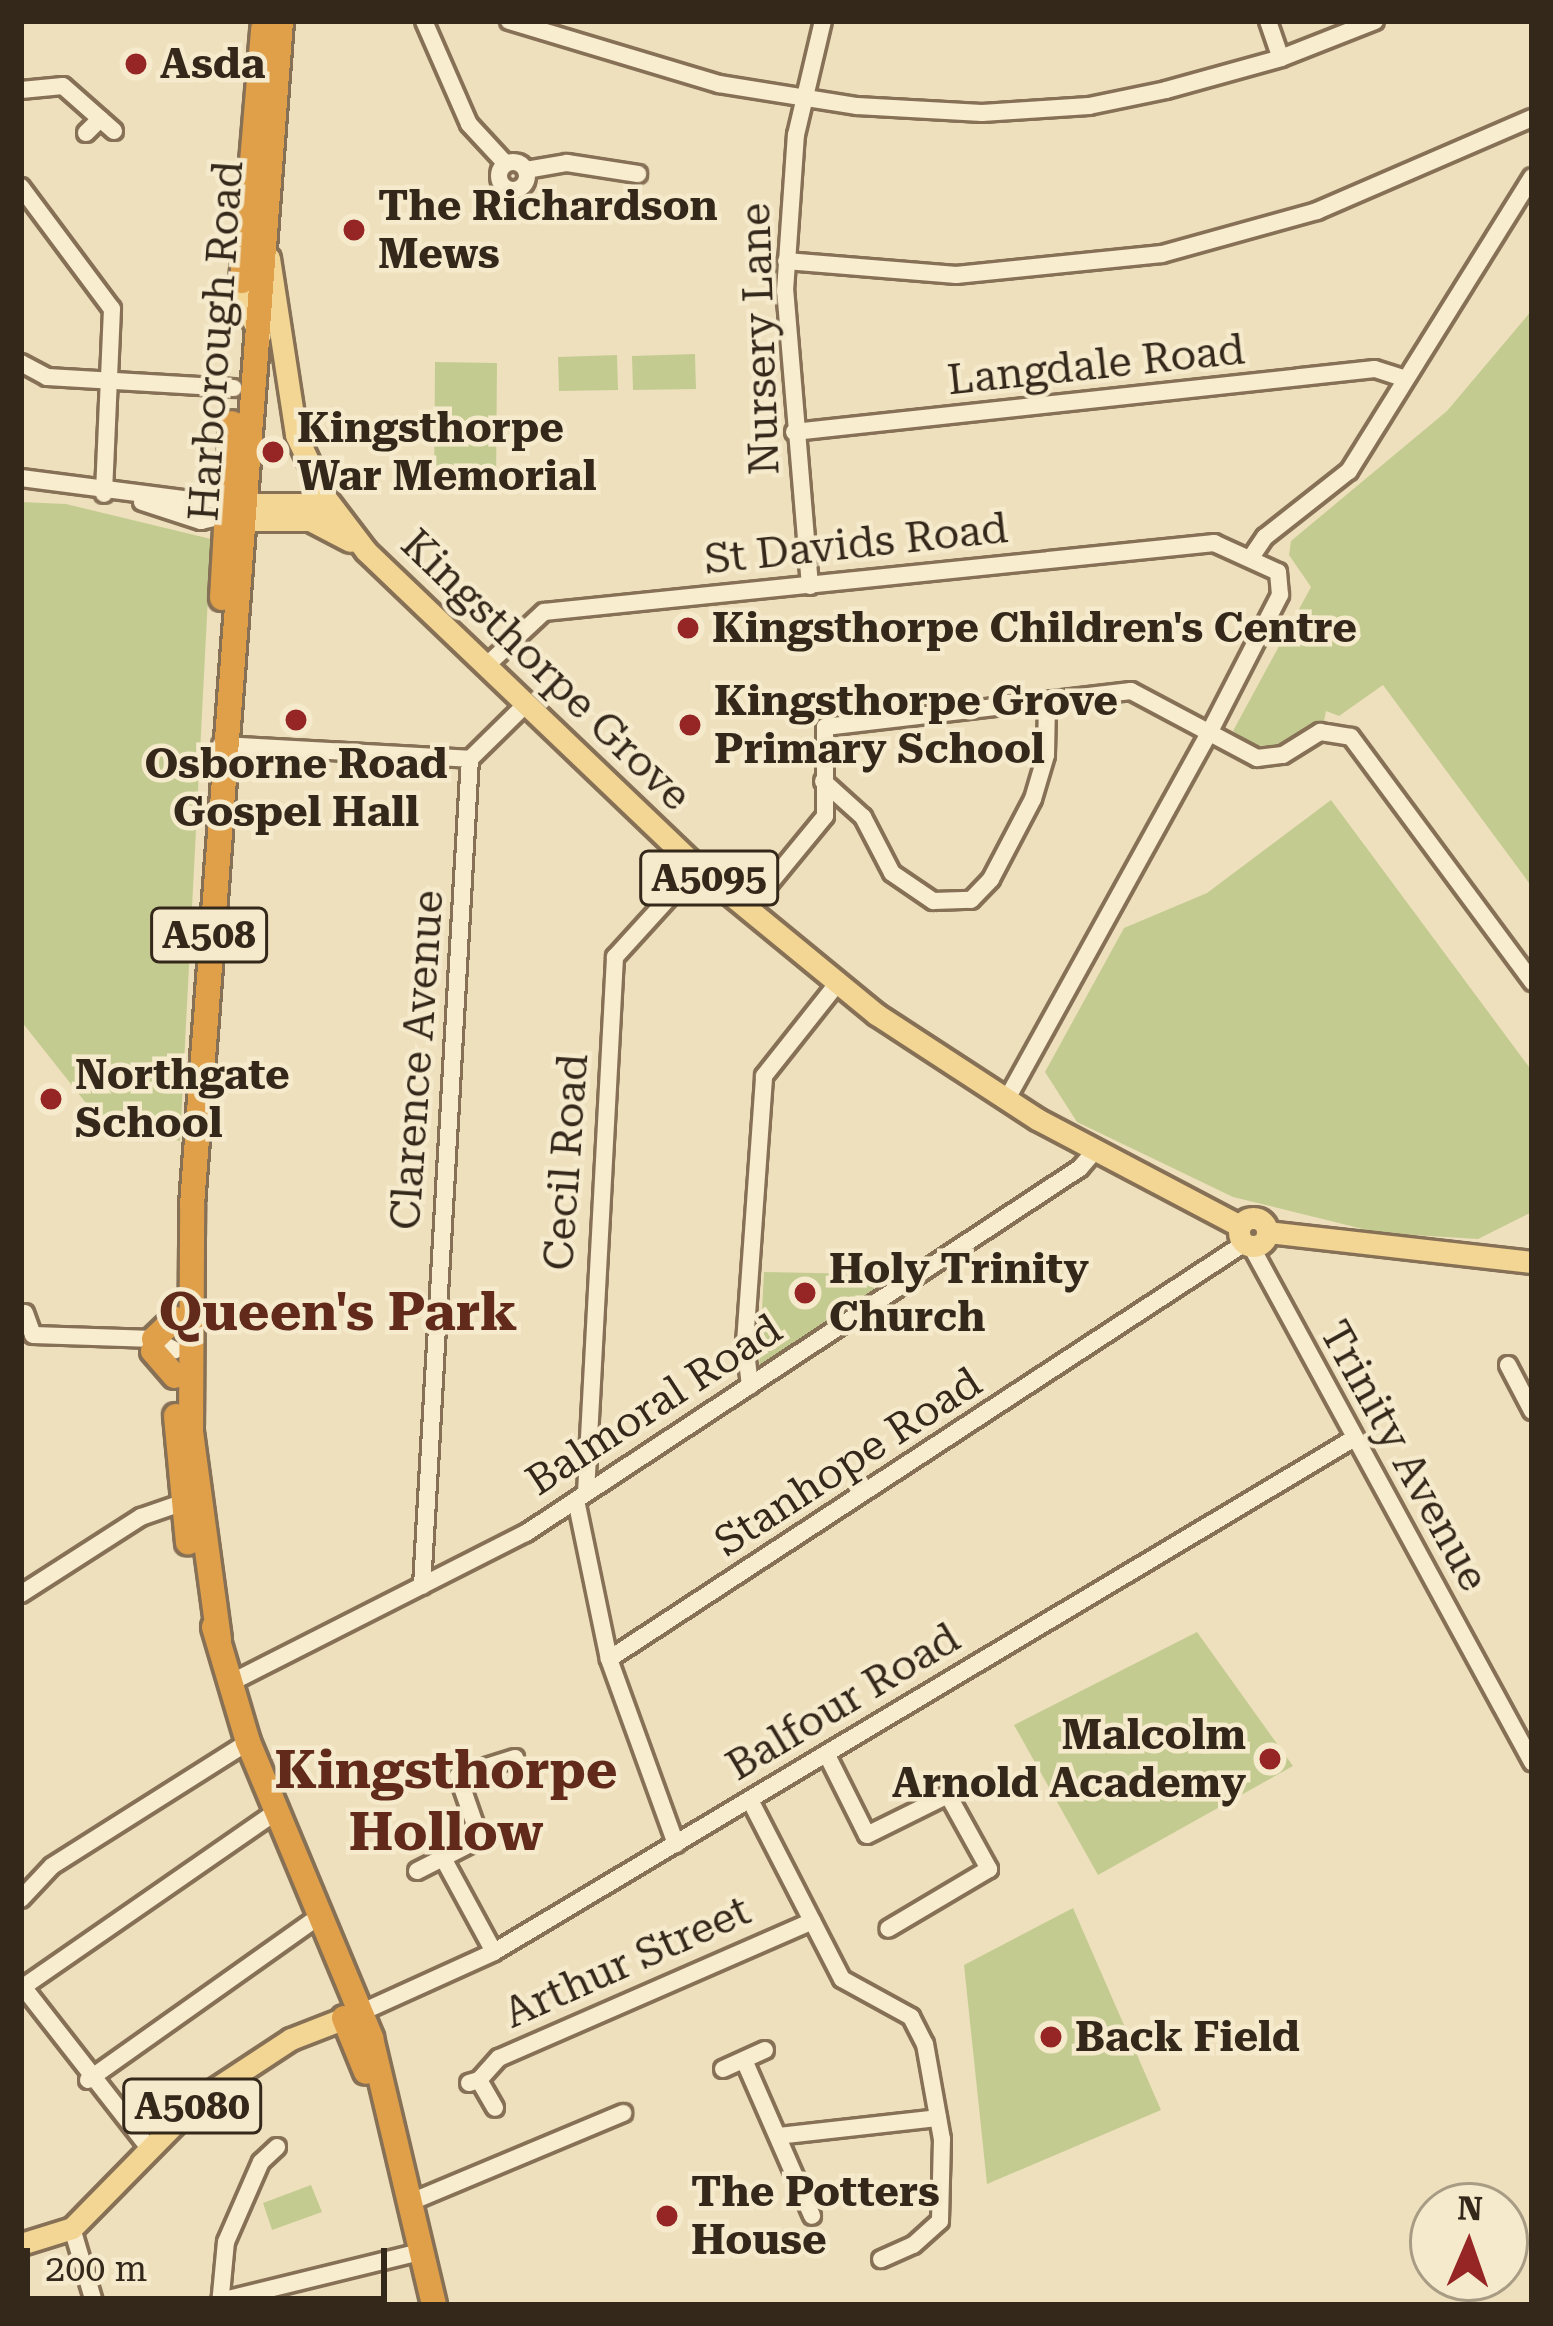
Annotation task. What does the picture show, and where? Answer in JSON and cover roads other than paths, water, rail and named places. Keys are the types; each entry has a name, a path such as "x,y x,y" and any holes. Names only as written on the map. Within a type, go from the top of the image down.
{"highway":[{"name":"Harborough Road","path":"183,1317 227,666 227,508 234,388 265,21"},
{"name":"Harborough Road","path":"227,508 246,424 281,21"},
{"name":"A508","path":"183,1317 170,1357 188,1501 219,1639 248,1742 318,1917 391,2125 413,2200 424,2305"},
{"path":"170,1357 183,1317"},
{"name":"A508","path":"170,1357 191,1398 188,1501"},
{"name":"A508","path":"391,2125 434,2305"}],"main road":[{"name":"Kingsthorpe Grove","path":"264,222 286,390 302,450 335,512 366,551 697,867 837,984 1006,1101 1251,1237"},
{"name":"Kingsthorpe Grove","path":"241,296 286,390"},
{"path":"227,508 335,512"},
{"name":"A5095","path":"227,508 320,522 366,551"},
{"name":"A5095","path":"1251,1237 1532,1262"},
{"name":"A5080","path":"21,2244 72,2228 198,2100 291,2039 353,2015"}],"street":[{"path":"424,21 469,124 506,164 526,170 567,164 638,174"},
{"path":"508,21 622,61 802,99 952,113 1064,109 1282,58 1375,21"},
{"name":"Nursery Lane","path":"810,586 794,432 786,261 802,99 823,21"},
{"path":"1268,21 1282,58"},
{"path":"23,83 63,86 107,125 86,134"},
{"path":"786,261 974,274 1162,254 1317,211 1532,118"},
{"path":"506,164 500,179 509,189 525,184 526,170"},
{"path":"1006,1101 1209,733 1282,588 1278,572 1252,556 1356,461 1403,378 1532,177"},
{"path":"21,187 112,309 104,491"},
{"path":"21,363 47,376 234,388"},
{"name":"Langdale Road","path":"794,432 1376,370 1403,378"},
{"path":"21,482 215,499 227,508"},
{"path":"104,491 142,502 227,508"},
{"name":"St Davids Road","path":"486,666 544,612 1214,543 1252,556"},
{"path":"825,816 825,727 1139,693 1262,759 1320,732 1351,737 1532,982"},
{"path":"823,782 854,807 892,873 933,901 971,900 991,879 1033,799 1046,755 1047,701"},
{"path":"221,745 470,759 525,705"},
{"name":"Clarence Avenue","path":"422,1586 470,759"},
{"path":"747,911 825,816 854,807"},
{"name":"Cecil Road","path":"676,1844 609,1658 581,1497 615,957 697,867"},
{"path":"750,1386 745,1343 764,1076 837,984"},
{"name":"Balmoral Road","path":"230,1683 422,1586 581,1497 1080,1168 1095,1150"},
{"name":"Trinity Avenue","path":"1251,1237 1353,1439 1532,1762"},
{"name":"Stanhope Road","path":"609,1658 1251,1237"},
{"path":"25,1313 25,1335 170,1357"},
{"path":"1508,1365 1532,1411"},
{"name":"Balfour Road","path":"353,2015 494,1952 1353,1439"},
{"path":"21,1594 141,1517 188,1501"},
{"path":"21,1899 52,1866 248,1742"},
{"path":"826,1755 868,1835 948,1795 956,1799 989,1868 918,1922 889,1928"},
{"path":"417,1871 480,1839 458,1776 514,1758"},
{"path":"750,1800 851,1987 918,2025 938,2117 940,2221 913,2246 881,2259"},
{"path":"149,2148 88,2080 23,1987 276,1812"},
{"path":"443,1858 494,1952"},
{"path":"88,2080 318,1917"},
{"name":"Arthur Street","path":"495,2108 474,2082 499,2058 812,1921"},
{"path":"723,2069 765,2050"},
{"path":"744,2060 812,2216"},
{"path":"413,2200 623,2113"},
{"path":"778,2136 938,2117"},
{"path":"277,2147 261,2162 226,2242 220,2303 418,2252"},
{"path":"72,2228 95,2305"}],"place":[{"name":"Asda","path":"136,64"},
{"name":"The Richardson Mews","path":"354,230"},
{"name":"Kingsthorpe War Memorial","path":"273,452"},
{"name":"Kingsthorpe Children's Centre","path":"688,628"},
{"name":"Osborne Road Gospel Hall","path":"296,720"},
{"name":"Kingsthorpe Grove Primary School","path":"690,725"},
{"name":"Northgate School","path":"51,1099"},
{"name":"Holy Trinity Church","path":"805,1293"},
{"name":"Malcolm Arnold Academy","path":"1270,1759"},
{"name":"Back Field","path":"1051,2037"},
{"name":"The Potters House","path":"667,2216"}],"district":[{"name":"Queen's Park","path":"338,1312"},
{"name":"Kingsthorpe Hollow","path":"446,1801"}]}
